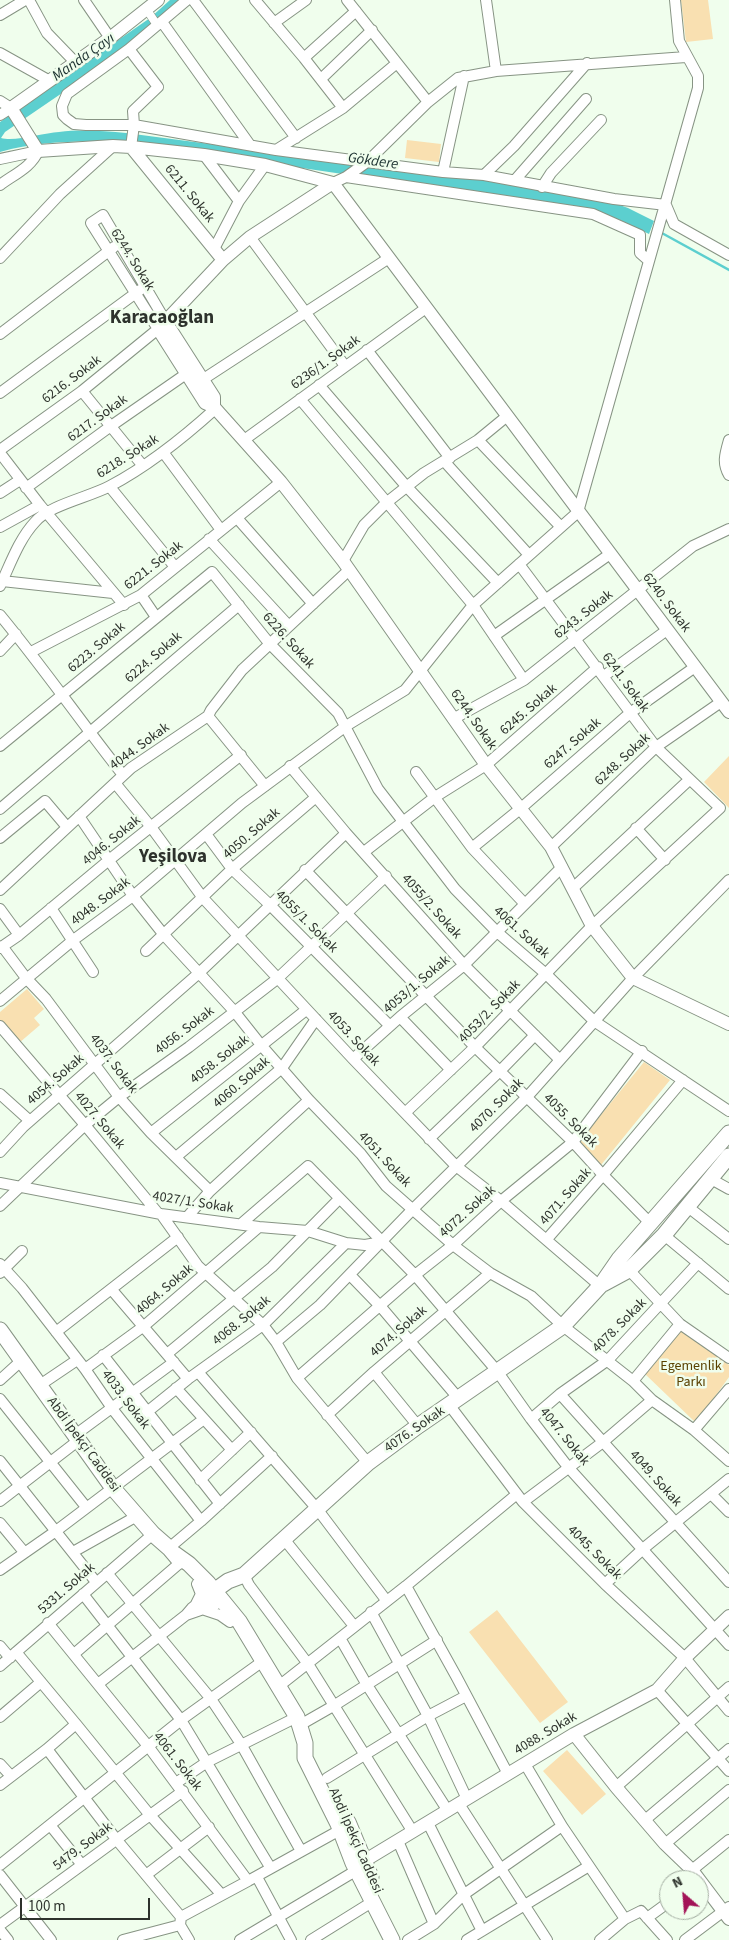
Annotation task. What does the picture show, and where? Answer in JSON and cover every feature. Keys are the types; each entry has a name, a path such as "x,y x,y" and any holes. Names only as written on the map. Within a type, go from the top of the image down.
{"main road":[{"name":"4076. Sokak","path":"215,1592 284,1539 368,1463 497,1370 563,1326 601,1285 619,1259 729,1133"},
{"name":"4076. Sokak","path":"601,1285 630,1270 688,1208 729,1156"},
{"name":"Abdi İpekçi Caddesi","path":"0,1330 112,1487 153,1534 175,1555 189,1564 215,1592 233,1620 246,1631 298,1721 304,1743 305,1758 340,1830 404,1940"},
{"path":"215,1592 231,1602 233,1620"},
{"name":"Abdi İpekçi Caddesi","path":"304,1743 313,1752 348,1822 372,1902 392,1940"}],"street":[{"path":"0,15 25,0"},
{"path":"29,0 47,33 75,62"},
{"path":"84,0 110,38"},
{"path":"0,185 35,158 36,149 6,109 50,81 148,12 158,0"},
{"path":"187,0 129,49 67,94 62,106 63,115 74,124 133,128 276,150 443,172 484,175 614,199 666,205"},
{"path":"193,0 296,138"},
{"path":"255,0 343,108"},
{"path":"274,22 306,0"},
{"path":"347,0 428,102"},
{"path":"486,0 496,71"},
{"path":"578,512 698,88 698,76 679,41 675,0"},
{"path":"304,58 356,11"},
{"path":"148,12 160,23 250,145"},
{"path":"321,79 372,30"},
{"path":"129,49 158,87 133,111 132,145"},
{"path":"0,53 50,81"},
{"path":"162,325 223,260 250,237 367,162 428,102 448,85 464,76 496,71 586,63 686,57"},
{"path":"276,150 343,108 397,63"},
{"path":"484,175 514,146 586,63"},
{"path":"443,172 464,76"},
{"path":"515,180 586,99"},
{"path":"542,187 551,173 601,120"},
{"path":"0,158 36,149 132,145 265,165 332,183"},
{"name":"6211. Sokak","path":"132,145 223,260"},
{"path":"0,258 60,194 113,146"},
{"path":"204,155 239,201"},
{"path":"214,249 239,201 265,165"},
{"path":"346,177 593,214 640,235 640,253 648,260"},
{"name":"6240. Sokak","path":"332,183 725,707"},
{"path":"666,205 674,224 729,254"},
{"name":"6244. Sokak","path":"214,408 214,397 162,325 135,294 91,223 103,215 145,287 162,325 186,374 205,403 214,408 281,482 346,565 486,765 550,847 592,926 633,978 727,1025"},
{"path":"250,237 345,366"},
{"path":"0,334 108,250 120,244"},
{"path":"202,380 389,258"},
{"path":"0,393 145,287"},
{"name":"6236/1. Sokak","path":"244,440 426,308"},
{"name":"6216. Sokak","path":"0,451 82,391 162,325"},
{"path":"368,350 447,459 529,555"},
{"name":"6217. Sokak","path":"0,492 23,484 186,374"},
{"path":"319,385 406,486 498,583"},
{"path":"82,391 143,466"},
{"path":"300,399 473,605 524,680"},
{"name":"6218. Sokak","path":"43,509 110,487 163,452 193,429 214,408"},
{"name":"4044. Sokak","path":"0,890 114,782 131,768 208,716 242,670 288,625 313,604 346,565 364,525 386,503 406,486 478,440 506,417"},
{"path":"478,440 561,527"},
{"path":"729,440 724,457 724,467 729,475"},
{"path":"0,451 43,509 124,605"},
{"path":"163,452 221,530"},
{"name":"6221. Sokak","path":"30,652 141,595 281,482"},
{"path":"110,487 175,567"},
{"path":"0,528 43,509"},
{"path":"43,509 24,537 2,580 113,593"},
{"name":"4048. Sokak","path":"0,1001 72,940 133,896 290,766 346,726 406,690 473,605 578,512"},
{"path":"237,518 313,604"},
{"name":"6243. Sokak","path":"454,719 524,680 693,546 729,529"},
{"path":"210,539 288,625"},
{"path":"494,636 610,554"},
{"name":"6241. Sokak","path":"519,564 656,747 720,808"},
{"name":"6226. Sokak","path":"212,572 269,643 338,713 346,726"},
{"name":"6223. Sokak","path":"0,746 212,572"},
{"path":"141,595 156,617"},
{"name":"6224. Sokak","path":"0,809 238,605"},
{"path":"0,615 123,775"},
{"name":"6245. Sokak","path":"364,852 435,797 486,765 601,672 668,630"},
{"path":"0,651 16,634"},
{"name":"6247. Sokak","path":"472,848 520,809 630,712 696,667"},
{"name":"6248. Sokak","path":"550,847 656,747 725,707"},
{"path":"208,716 242,755 265,786"},
{"name":"4061. Sokak","path":"346,726 378,788 403,823 455,889 497,932 546,974 594,1020 729,1111"},
{"name":"4046. Sokak","path":"1,947 242,755"},
{"name":"4055/2. Sokak","path":"290,766 346,833 464,964 560,1060"},
{"path":"416,772 472,848 524,903"},
{"path":"573,888 690,780"},
{"name":"4053. Sokak","path":"114,782 151,827 203,898 352,1059 456,1166 501,1200 601,1285"},
{"name":"4050. Sokak","path":"146,951 232,869 316,797"},
{"path":"0,838 45,801 67,827"},
{"name":"4053/2. Sokak","path":"405,1113 510,1012 592,926 720,808"},
{"name":"4051. Sokak","path":"78,816 133,896 164,935 199,972 309,1100 360,1154 386,1186 453,1245 490,1273 531,1296 563,1326 608,1360 652,1400 694,1430 729,1461"},
{"path":"636,828 665,860"},
{"name":"4054. Sokak","path":"0,1152 30,1121 199,972 346,833"},
{"name":"4055/1. Sokak","path":"206,834 232,869 390,1026"},
{"name":"4053/1. Sokak","path":"352,1059 464,964 562,867"},
{"name":"4055. Sokak","path":"305,870 475,1047 573,1142 603,1176 651,1224"},
{"name":"4056. Sokak","path":"0,1206 86,1125 119,1097 189,1047 277,979 386,876"},
{"name":"4070. Sokak","path":"276,1342 320,1305 413,1209 527,1097 633,978 729,880"},
{"path":"51,908 93,972"},
{"path":"0,909 18,935"},
{"name":"4037. Sokak","path":"1,947 46,1000 119,1097 210,1191"},
{"name":"4058. Sokak","path":"151,1132 306,1010"},
{"path":"400,1017 450,1070"},
{"name":"4060. Sokak","path":"176,1158 282,1068 316,1019"},
{"name":"4027. Sokak","path":"0,1026 86,1125 178,1236 198,1266 263,1325 276,1342 297,1378 368,1463"},
{"path":"430,1139 535,1035"},
{"name":"4072. Sokak","path":"297,1378 381,1307 415,1275 453,1245 501,1200 573,1142 642,1051"},
{"name":"4071. Sokak","path":"547,1239 603,1176 683,1080"},
{"path":"0,1094 30,1121"},
{"path":"188,1216 210,1191 309,1100"},
{"path":"241,1224 308,1166 382,1242"},
{"path":"711,1179 729,1189"},
{"name":"4027/1. Sokak","path":"0,1183 159,1213 259,1227 308,1231 346,1243 365,1245 382,1242"},
{"path":"0,1501 50,1462 132,1392 233,1298 272,1267 339,1199"},
{"path":"688,1208 729,1239"},
{"name":"4064. Sokak","path":"85,1369 144,1326 259,1227"},
{"path":"664,1235 729,1289"},
{"path":"56,1332 112,1290 178,1236"},
{"name":"4047. Sokak","path":"382,1242 415,1275 497,1370 531,1419 568,1467 644,1548 729,1645"},
{"name":"4068. Sokak","path":"147,1412 188,1379 263,1325 346,1243"},
{"path":"1,1269 22,1251"},
{"name":"4078. Sokak","path":"531,1419 560,1394 608,1360 698,1263"},
{"name":"4033. Sokak","path":"1,1269 56,1332 112,1408 201,1522"},
{"path":"630,1270 680,1324 729,1358"},
{"name":"4074. Sokak","path":"327,1415 374,1372 490,1273"},
{"name":"4045. Sokak","path":"350,1275 381,1307 409,1342 454,1402 520,1498 605,1584 685,1658 729,1711"},
{"path":"112,1290 188,1379"},
{"path":"633,1381 680,1324"},
{"path":"103,1355 220,1504"},
{"path":"40,1385 77,1360"},
{"path":"0,1380 22,1361"},
{"path":"198,1372 318,1510 386,1600"},
{"path":"374,1372 418,1426"},
{"path":"176,1388 232,1450"},
{"path":"694,1430 729,1389"},
{"name":"4049. Sokak","path":"560,1394 729,1582"},
{"path":"0,1399 86,1507"},
{"path":"279,1686 386,1600 520,1498 603,1442 652,1400"},
{"path":"0,1570 56,1531 204,1419"},
{"path":"200,1480 251,1432"},
{"path":"74,1654 132,1604 201,1522 272,1456"},
{"path":"0,1461 96,1582"},
{"path":"605,1584 644,1548 729,1479"},
{"path":"710,1494 729,1512"},
{"path":"73,1552 137,1516"},
{"path":"0,1523 24,1552"},
{"name":"5331. Sokak","path":"0,1666 153,1534"},
{"path":"284,1539 354,1626"},
{"path":"107,1572 212,1699 241,1744 301,1851"},
{"path":"98,1684 215,1592 249,1585 336,1705 365,1756 414,1832"},
{"path":"406,1586 508,1774"},
{"path":"83,1594 181,1720 270,1868"},
{"path":"371,1612 428,1716 458,1805"},
{"name":"4088. Sokak","path":"360,1866 574,1734 657,1690 685,1658 729,1616"},
{"name":"4061. Sokak","path":"48,1623 148,1746 209,1827 253,1879 280,1916 291,1940"},
{"path":"340,1638 400,1734 458,1805 547,1940"},
{"name":"5479. Sokak","path":"0,1926 149,1814 207,1762 241,1744 336,1705 437,1640"},
{"path":"0,1646 40,1682 149,1814 221,1894"},
{"path":"0,1865 181,1720 212,1699 260,1656"},
{"path":"0,1717 40,1682"},
{"path":"616,1787 729,1687"},
{"path":"657,1690 729,1771"},
{"path":"327,1778 428,1716 466,1696"},
{"path":"0,1785 76,1724"},
{"path":"574,1734 616,1787 690,1870"},
{"path":"47,1749 181,1921 189,1940"},
{"path":"645,1820 729,1749"},
{"path":"0,1764 11,1776"},
{"path":"525,1764 562,1826 625,1919"},
{"path":"665,1844 729,1790"},
{"path":"428,1824 482,1931"},
{"path":"50,1825 82,1865"},
{"path":"408,1940 434,1924 463,1896 562,1826"},
{"path":"146,1875 209,1827"},
{"path":"123,1940 181,1921 221,1894 253,1879 340,1830"},
{"path":"703,1870 729,1840"},
{"path":"398,1841 434,1924"},
{"path":"240,1940 360,1866"},
{"path":"467,1940 589,1866"},
{"path":"0,1875 51,1940"},
{"path":"685,1940 727,1913 709,1891"},
{"path":"311,1940 372,1902"},
{"path":"600,1940 625,1919 644,1914 659,1907"},
{"path":"644,1914 667,1940"},
{"path":"0,1930 8,1940"}],"green space":[{"path":"681,0 708,0 713,39 686,42"},
{"path":"407,140 441,144 439,162 405,158"},
{"path":"729,756 729,808 704,782"},
{"path":"27,989 44,1009 34,1018 40,1025 19,1043 0,1021 0,1012"},
{"path":"644,1062 670,1080 601,1165 578,1143"},
{"name":"Egemenlik Parkı","path":"678,1329 729,1365 729,1377 696,1423 645,1374"},
{"path":"497,1610 568,1702 540,1723 469,1632"},
{"path":"567,1750 606,1794 582,1815 543,1771"}],"water":[{"path":"170,0 185,0 128,48 5,132 1,138 14,139 76,131 118,132 484,180 603,199 628,208 654,221 649,234 620,220 593,211 126,142 47,143 0,152 0,122 150,18"}],"waterway":[{"name":"Gökdere","path":"660,232 729,270"}],"district":[{"name":"Karacaoğlan","path":"162,319"},
{"name":"Yeşilova","path":"173,858"}],"water label":[{"name":"Manda Çayı","path":"84,58"}]}
